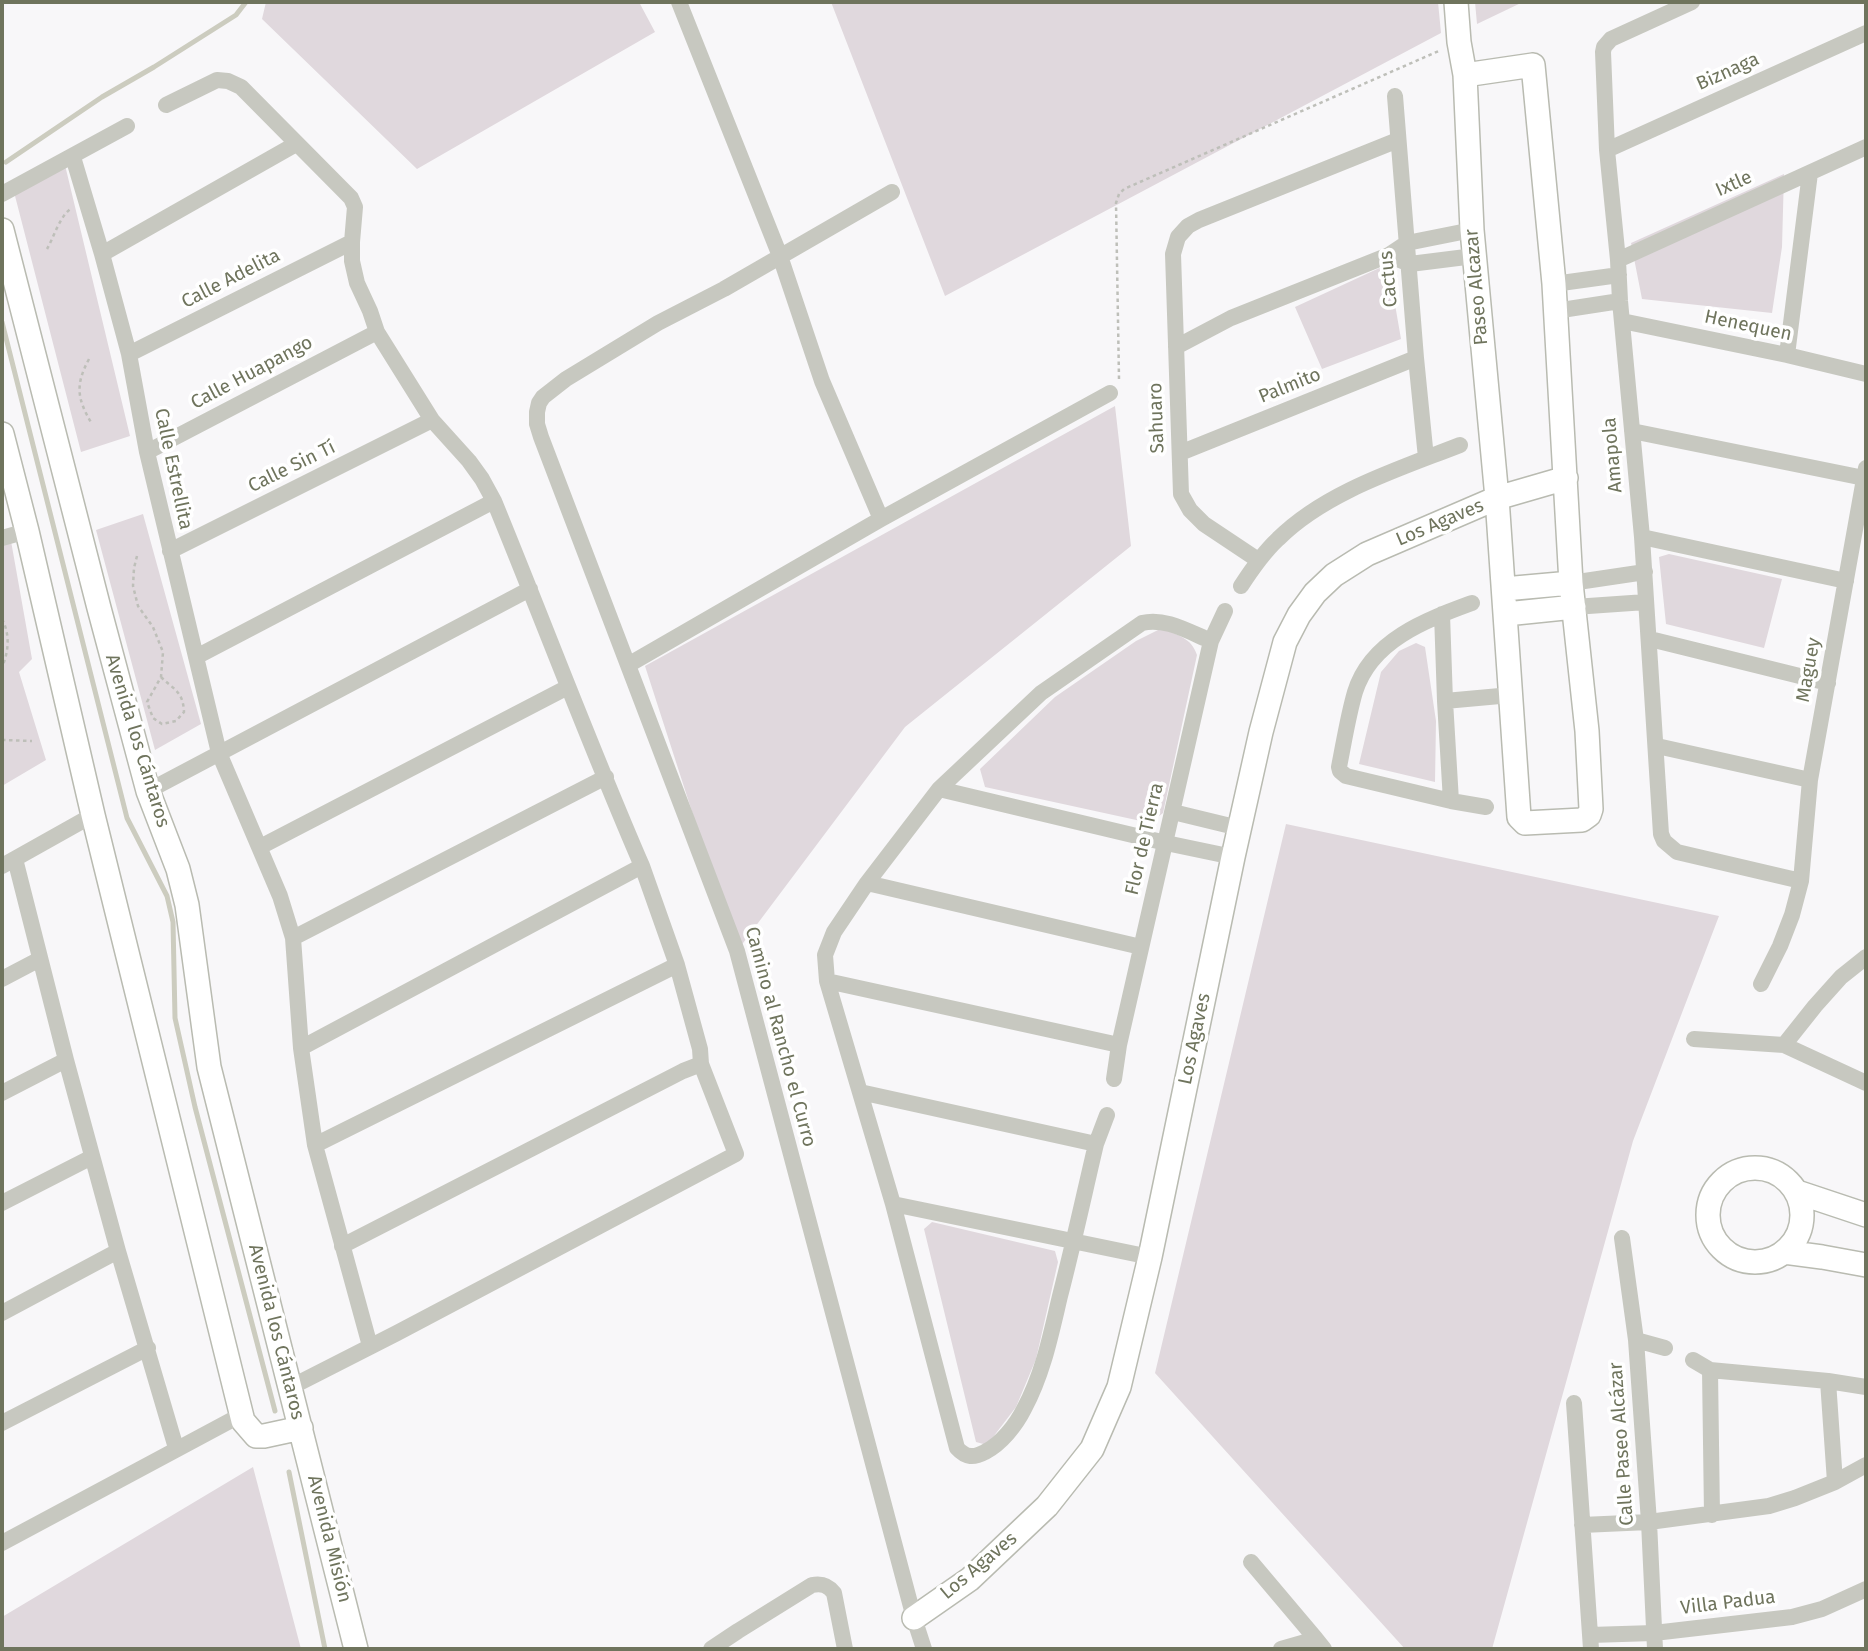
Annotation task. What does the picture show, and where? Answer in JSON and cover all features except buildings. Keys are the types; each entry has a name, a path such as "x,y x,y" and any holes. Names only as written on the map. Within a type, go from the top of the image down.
{"street":[{"path":"678,2 780,256 822,381 881,519"},
{"name":"Paseo Alcazar","path":"1456,2 1465,75 1472,230 1497,498 1520,819 1525,823 1582,820 1587,818 1591,810 1587,731 1574,607"},
{"name":"Amapola","path":"1692,2 1620,34 1604,47 1607,149 1645,572 1661,834 1668,847 1677,852 1801,881"},
{"name":"Biznaga","path":"1607,149 1866,33"},
{"path":"1465,75 1533,65 1553,284 1574,607"},
{"path":"166,105 217,80 241,86 351,198 355,207 352,261 357,283 377,332 432,420 469,461 494,501 642,866 677,965 700,1049 701,1065 736,1154 291,1387"},
{"name":"Cactus","path":"1395,96 1426,458"},
{"path":"2,194 127,126"},
{"name":"Sahuaro","path":"1258,560 1204,524 1189,510 1181,494 1173,254 1178,237 1188,226 1224,209 1398,140"},
{"path":"102,254 296,144"},
{"name":"Ixtle","path":"1553,284 1619,267 1866,147"},
{"name":"Calle Estrellita","path":"74,157 129,354 147,452 219,753 280,896 293,938 301,1048 315,1145 370,1346"},
{"path":"1787,355 1810,173"},
{"path":"780,256 892,192"},
{"name":"Avenida los Cántaros","path":"2,230 148,791 178,869 187,905 209,1067 301,1428 256,1436 241,1415"},
{"path":"1176,347 1231,318 1388,255 1408,243 1472,230"},
{"name":"Calle Adelita","path":"129,354 352,242"},
{"path":"1388,255 1410,264 1474,256"},
{"name":"Camino al Rancho el Curro","path":"780,256 659,323 566,379 539,403 537,424 737,951 923,1649"},
{"path":"1555,311 1620,301"},
{"name":"Henequen","path":"1622,321 1866,374"},
{"name":"Calle Huapango","path":"147,452 377,332"},
{"name":"Palmito","path":"1180,453 1416,358"},
{"path":"628,665 881,519 1110,393"},
{"name":"Calle Sin Tí","path":"170,551 432,420"},
{"path":"1632,431 1865,473"},
{"path":"2,434 241,1415 2,1543"},
{"path":"1241,586 1258,560 1279,537 1312,512 1350,491 1460,445"},
{"name":"Maguey","path":"1761,984 1780,946 1801,881 1810,780 1865,473"},
{"name":"Los Agaves","path":"914,1618 970,1579 1047,1506 1092,1449 1119,1387 1150,1257 1261,732 1285,642 1299,615 1334,575 1367,554 1497,498 1566,478"},
{"path":"196,657 494,501"},
{"path":"2,538 27,531"},
{"path":"1642,537 1846,581"},
{"path":"1504,589 1645,572"},
{"path":"148,791 530,589"},
{"path":"1506,614 1646,602"},
{"path":"1472,603 1416,626 1377,654 1364,671 1355,691 1339,767 1346,776 1486,807"},
{"name":"Flor de Tierra","path":"1114,1079 1119,1045 1211,641 1225,611"},
{"path":"1442,614 1451,801"},
{"path":"1107,1115 1096,1144 1052,1330 1036,1383 1023,1411 1005,1436 990,1450 979,1455 970,1457 962,1454 957,1448 893,1204 827,981 825,955 834,932 867,883 939,789 1041,694 1142,623 1166,623 1211,641"},
{"path":"1650,639 1828,683"},
{"path":"260,847 568,687"},
{"path":"1445,701 1511,695"},
{"path":"1657,746 1810,780"},
{"path":"293,938 606,777"},
{"path":"939,789 1233,857"},
{"path":"1172,812 1239,828"},
{"path":"93,815 8,862 40,958 117,1251 176,1448"},
{"path":"301,1048 642,866"},
{"path":"867,883 1141,947"},
{"path":"1784,1045 1841,977 1866,957"},
{"path":"2,979 40,958"},
{"path":"315,1145 677,965"},
{"path":"827,981 1119,1045"},
{"path":"1694,1039 1784,1045 1866,1083"},
{"path":"2,1093 66,1060"},
{"path":"342,1246 671,1077 701,1065"},
{"path":"860,1092 1096,1144"},
{"path":"2,1203 92,1157"},
{"path":"1749,1168 1768,1169 1785,1178 1797,1192 1802,1214 1798,1235 1784,1252 1764,1262 1745,1261 1727,1254 1714,1240 1707,1222 1708,1203 1717,1186 1731,1174 1749,1168"},
{"path":"1797,1192 1866,1215"},
{"path":"893,1204 1150,1257"},
{"name":"Calle Paseo Alcázar","path":"1622,1238 1636,1340 1655,1641"},
{"path":"2,1313 117,1251"},
{"path":"1784,1252 1866,1265"},
{"path":"1636,1340 1665,1348"},
{"path":"2,1423 148,1348"},
{"path":"1693,1360 1710,1370 1866,1387"},
{"path":"1710,1370 1712,1515"},
{"path":"1828,1381 1835,1482"},
{"path":"1574,1403 1591,1642"},
{"name":"Avenida Misión","path":"301,1428 356,1649"},
{"path":"1582,1525 1649,1522 1769,1506 1835,1482 1866,1465"},
{"path":"1251,1562 1320,1644"},
{"path":"711,1649 813,1586 824,1584 834,1593 845,1649"},
{"name":"Villa Padua","path":"1591,1642 1655,1641 1791,1617 1822,1609 1866,1589"},
{"path":"1281,1649 1320,1644"}],"path":[{"path":"1110,393 1117,388 1119,381 1116,203 1119,194 1124,189 1459,42"},
{"path":"47,249 65,212 86,200"},
{"path":"89,359 81,374 79,388 81,406 92,424"},
{"path":"137,556 133,586 138,606 153,627 163,652 161,677 147,702 153,718 162,723 176,721 184,712 183,701 179,692 161,677"},
{"path":"2,619 7,629 7,656 2,667"},
{"path":"2,740 32,741"}],"shaded area":[{"path":"266,2 639,2 655,32 417,169 262,19"},
{"path":"831,2 1438,2 1441,33 945,296"},
{"path":"1475,2 1523,2 1477,24"},
{"path":"65,165 130,436 81,452 14,192"},
{"path":"1784,174 1782,247 1772,313 1642,299 1631,243"},
{"path":"1388,264 1401,339 1322,369 1295,307"},
{"path":"1115,406 1131,546 905,727 737,951 645,666"},
{"path":"143,514 201,724 155,750 96,530"},
{"path":"11,541 32,659 19,672 46,760 2,786 2,544"},
{"path":"1669,554 1782,579 1764,648 1666,624 1659,557"},
{"path":"1162,628 1188,641 1197,655 1163,813 1150,823 985,787 980,769 1055,697 1136,641"},
{"path":"1416,643 1425,647 1436,721 1435,782 1359,764 1381,672 1399,651"},
{"path":"1286,824 1719,916 1633,1141 1492,1649 1405,1649 1155,1373"},
{"path":"932,1222 1055,1251 1058,1262 1036,1359 1016,1407 987,1445 976,1442 924,1229"},
{"path":"253,1467 301,1649 2,1649 2,1617"}],"waterway":[{"path":"6,162 102,97 236,15 246,2"},
{"path":"2,322 127,818 167,896 173,922 175,1018 195,1107 275,1411"},
{"path":"289,1472 325,1649"}]}
